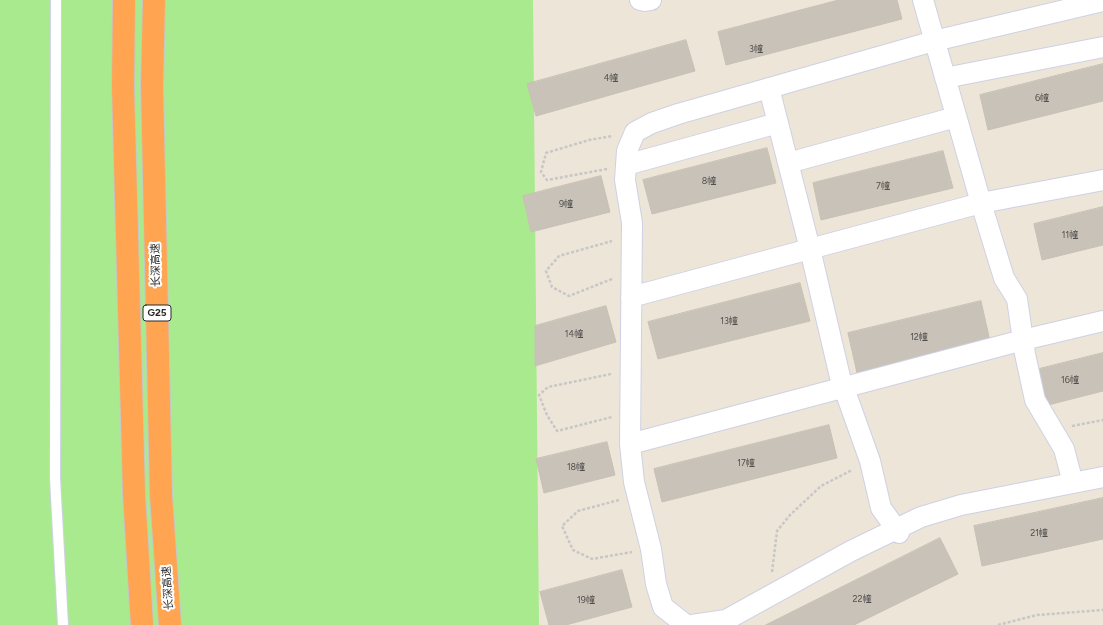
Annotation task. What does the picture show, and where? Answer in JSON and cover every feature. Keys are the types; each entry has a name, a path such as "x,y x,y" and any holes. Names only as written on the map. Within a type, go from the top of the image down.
{"highway":[{"name":"G25","path":"124,0 123,87 134,494 142,625"},
{"name":"长深高速","path":"154,0 152,86 161,494 170,625"}],"street":[{"path":"640,0 645,2 651,0"},
{"path":"923,0 1004,278 1017,299 1023,340 1035,400 1064,449 1073,483"},
{"path":"686,625 663,607 656,584 651,549 634,482 630,444 632,223 625,180 627,152 635,132 652,123 678,114 934,41 1103,1"},
{"path":"945,78 1103,47"},
{"path":"769,88 810,249 840,377 870,461 882,508 898,531"},
{"path":"788,163 956,117"},
{"path":"626,165 778,123"},
{"path":"631,298 981,203 1103,180"},
{"path":"630,444 1023,340 1103,321"},
{"path":"692,625 726,620 851,551 898,531 921,517 961,506 1103,477"}],"lane":[{"path":"56,0 55,478 64,625"}],"path":[{"path":"626,165 547,180 541,172 546,153 589,140 635,132"},
{"path":"632,235 559,256 546,271 552,287 569,296 632,272"},
{"path":"630,412 557,431 547,415 539,395 548,387 631,369"},
{"path":"1053,429 1103,420"},
{"path":"770,596 772,563 778,531 790,515 821,486 870,461"},
{"path":"637,495 578,511 562,526 573,550 592,559 651,549"},
{"path":"998,625 1036,615 1103,610"}],"green space":[{"path":"0,0 533,0 539,625 0,625"}],"building":[{"path":"839,0 897,0 902,19 726,65 718,32"},
{"path":"686,40 695,71 536,116 527,84"},
{"path":"1103,64 1103,101 988,130 980,95"},
{"path":"767,148 776,183 652,214 643,180"},
{"path":"943,151 953,188 821,220 813,183"},
{"path":"601,176 610,212 531,232 523,196"},
{"path":"1103,207 1103,245 1042,260 1034,224"},
{"path":"800,283 810,321 658,359 648,322"},
{"path":"981,301 990,341 857,373 848,333"},
{"path":"606,306 616,342 535,366 535,326"},
{"path":"1103,353 1103,391 1044,406 1035,370"},
{"path":"829,425 837,458 662,502 654,469"},
{"path":"607,442 615,475 544,493 536,459"},
{"path":"1103,498 1103,539 982,566 974,526"},
{"path":"940,538 958,574 854,625 766,625"},
{"path":"622,570 632,607 566,625 549,625 540,592"}]}
